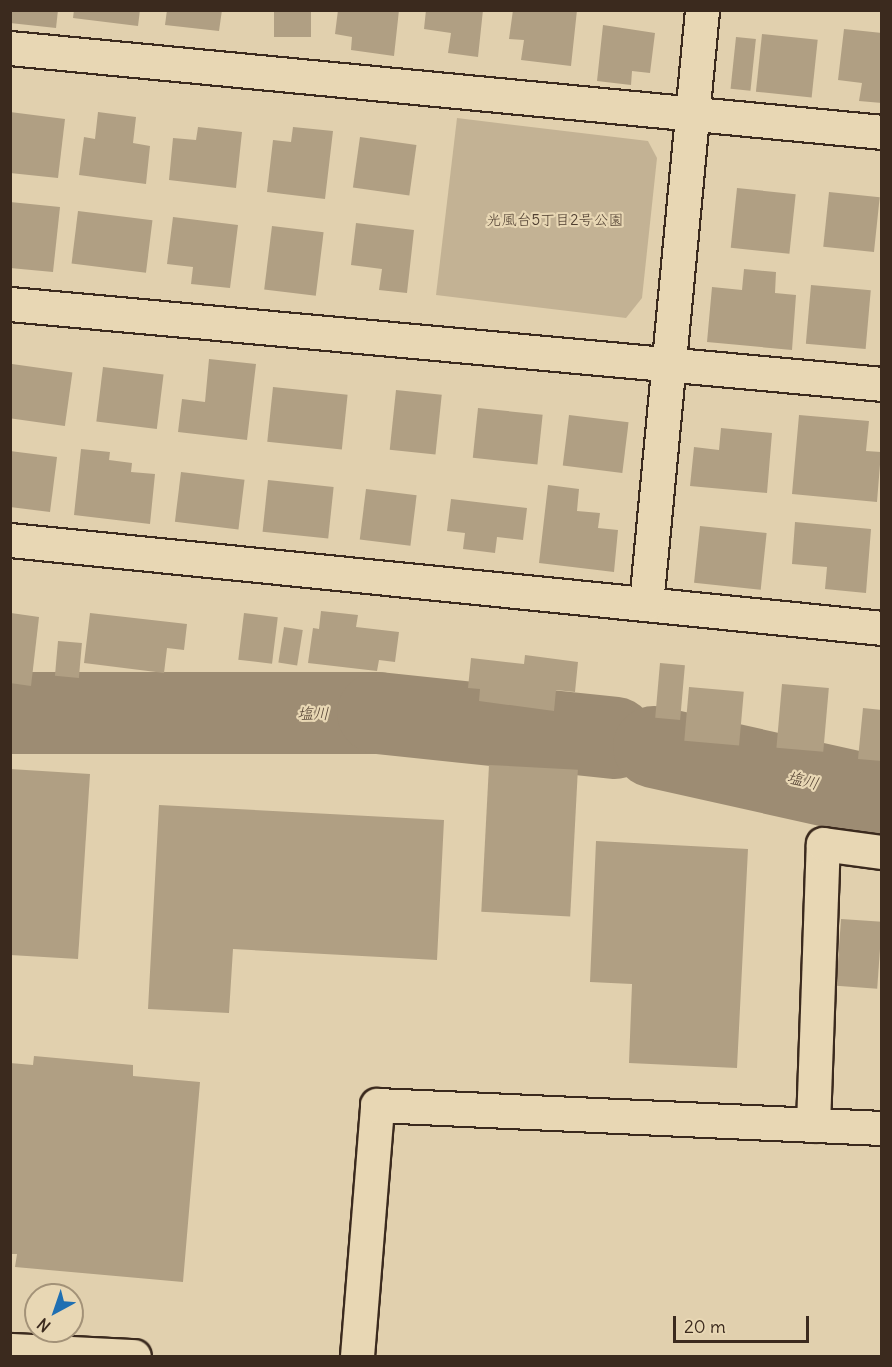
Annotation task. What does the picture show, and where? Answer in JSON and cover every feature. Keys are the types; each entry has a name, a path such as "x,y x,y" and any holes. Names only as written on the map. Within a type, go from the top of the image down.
{"main road":[{"path":"646,604 702,10"},
{"path":"10,48 882,132"},
{"path":"10,304 882,384"},
{"path":"10,540 882,628"},
{"path":"813,1125 823,844 882,852"},
{"path":"357,1356 377,1105 882,1128"},
{"path":"10,1350 134,1356"}],"green space":[{"name":"光風台5丁目2号公園","path":"457,118 648,141 657,158 642,298 626,318 436,295"}],"building":[{"path":"10,10 58,10 56,28 10,23"},
{"path":"74,10 140,10 138,26 73,18"},
{"path":"167,10 222,10 219,31 165,25"},
{"path":"274,10 311,10 311,37 274,37"},
{"path":"338,10 399,10 394,56 351,50 352,37 335,34"},
{"path":"426,10 483,10 478,57 448,53 451,33 424,29"},
{"path":"513,10 577,10 571,66 521,60 524,40 509,39"},
{"path":"603,25 655,33 650,73 632,71 631,85 597,81"},
{"path":"844,29 882,33 882,103 859,101 862,83 838,80"},
{"path":"762,34 818,40 812,98 756,92"},
{"path":"736,37 756,39 750,91 731,89"},
{"path":"10,112 65,119 58,178 10,173"},
{"path":"98,112 136,117 133,143 150,146 146,184 79,175 84,137 95,139"},
{"path":"198,127 242,132 236,188 169,180 173,138 196,140"},
{"path":"293,127 333,131 325,199 267,192 273,140 291,142"},
{"path":"360,137 416,145 409,195 353,188"},
{"path":"737,188 796,194 789,254 731,248"},
{"path":"829,192 880,197 874,252 823,247"},
{"path":"10,202 60,207 53,272 10,268"},
{"path":"78,211 152,220 146,273 72,264"},
{"path":"173,217 238,225 230,288 191,284 193,267 167,264"},
{"path":"356,223 414,230 407,293 379,290 382,269 351,265"},
{"path":"272,226 324,232 316,296 264,290"},
{"path":"744,269 776,272 775,293 796,295 792,350 707,342 712,287 742,290"},
{"path":"811,285 871,290 866,349 806,344"},
{"path":"209,359 256,364 247,440 178,432 182,399 205,402"},
{"path":"12,364 72,372 65,426 10,418"},
{"path":"103,367 164,374 157,429 96,422"},
{"path":"273,387 348,395 342,450 267,442"},
{"path":"396,390 442,395 435,454 390,450"},
{"path":"478,408 543,415 537,465 473,458"},
{"path":"569,415 629,422 622,473 563,466"},
{"path":"799,415 869,421 866,451 881,452 877,502 792,494"},
{"path":"721,428 772,433 767,493 690,486 694,447 719,450"},
{"path":"81,449 110,452 109,460 132,463 131,472 155,474 150,524 74,515"},
{"path":"10,451 57,457 50,512 10,507"},
{"path":"181,472 245,480 238,529 175,522"},
{"path":"268,480 334,487 328,539 263,532"},
{"path":"548,485 579,489 577,511 600,513 598,528 618,530 614,572 539,563"},
{"path":"366,489 417,495 410,546 360,540"},
{"path":"451,499 527,508 523,540 497,537 495,553 463,549 465,533 447,531"},
{"path":"795,522 871,529 866,593 825,589 827,567 792,564"},
{"path":"700,526 767,533 761,590 694,583"},
{"path":"321,611 358,615 356,627 399,632 395,662 379,660 377,671 308,663 313,628 319,629"},
{"path":"11,613 39,617 31,686 10,683"},
{"path":"90,613 187,624 184,650 167,648 164,673 84,663"},
{"path":"244,613 278,617 272,664 238,660"},
{"path":"284,627 303,630 297,666 278,663"},
{"path":"58,641 82,643 79,678 55,676"},
{"path":"525,655 578,662 575,692 556,690 554,711 479,701 480,689 468,688 471,658 524,664"},
{"path":"660,663 685,665 680,720 655,718"},
{"path":"782,684 829,688 823,752 776,748"},
{"path":"689,687 744,692 739,746 684,741"},
{"path":"863,708 882,710 882,761 858,759"},
{"path":"489,765 578,770 570,916 481,912"},
{"path":"10,769 90,774 78,959 10,955"},
{"path":"159,805 444,820 437,960 233,949 229,1013 148,1009"},
{"path":"596,841 748,849 737,1068 629,1063 632,984 590,982"},
{"path":"841,919 882,922 877,989 836,986"},
{"path":"34,1056 133,1065 133,1076 200,1082 183,1282 15,1267 17,1254 10,1254 10,1063 33,1065"}],"waterway":[{"name":"塩川","path":"10,713 378,713 615,738"},
{"name":"塩川","path":"654,747 882,798"}]}
